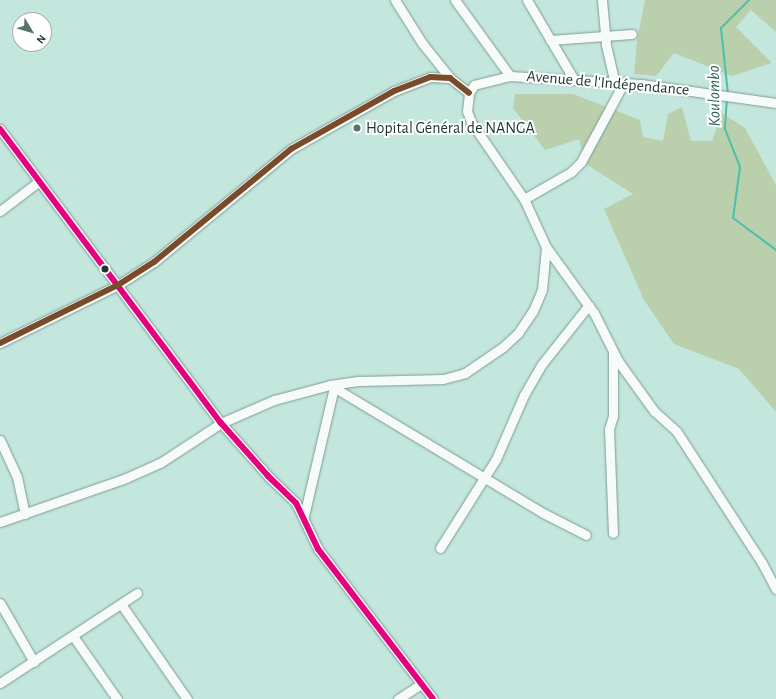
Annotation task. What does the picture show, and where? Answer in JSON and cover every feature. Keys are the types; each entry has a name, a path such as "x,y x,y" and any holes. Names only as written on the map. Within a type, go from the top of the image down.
{"street":[{"path":"395,0 422,43 450,78 469,93 467,111 471,122 524,199 546,247 589,305 613,350 638,391 677,432 762,563 776,589"},
{"path":"456,0 510,76"},
{"path":"527,0 573,78"},
{"path":"602,0 605,38 614,81"},
{"path":"550,40 605,38 632,34"},
{"name":"Avenue de l'Indépendance","path":"469,93 474,85 510,76 573,78 624,82 776,103"},
{"path":"0,343 118,285 154,262 291,149 394,91 430,77 450,78"},
{"path":"524,199 571,172 581,162 624,82"},
{"path":"0,128 38,182 118,285 221,423 268,476 288,493 304,516 318,549 433,699"},
{"path":"0,211 38,182"},
{"path":"0,522 92,491 160,463 221,423 274,400 360,381 443,379 465,373 486,360 518,333 533,311 542,290 546,247"},
{"path":"440,548 483,477 496,459 524,395 542,364 589,305"},
{"path":"613,350 612,416 609,429 613,533"},
{"path":"332,386 372,412 410,431 483,477 586,535"},
{"path":"304,516 332,386"},
{"path":"0,440 17,477 25,514"},
{"path":"0,683 137,593"},
{"path":"0,603 34,662"},
{"path":"121,604 185,698"},
{"path":"73,636 117,699"},
{"path":"398,699 421,684"}],"green space":[{"path":"645,0 776,0 776,32 751,10 736,27 772,63 732,76 674,53 656,76 634,74 637,40"},
{"path":"515,94 573,94 640,120 643,137 663,141 668,114 682,107 691,141 712,141 722,113 745,128 776,185 776,412 739,369 674,344 644,300 604,209 633,194 586,164 579,139 545,150 513,108"}],"waterway":[{"name":"Koulombo","path":"728,94 721,28 749,0"},
{"name":"Koulombo","path":"727,98 725,129 740,167 733,218 776,250"}],"transit line":[{"path":"0,343 118,285 154,262 291,149 394,91 430,77 450,78 469,93"},
{"path":"0,129 221,423 268,476 296,503 318,549 433,699"}],"place":[{"name":"Hopital Général de NANGA","path":"357,128"}]}
